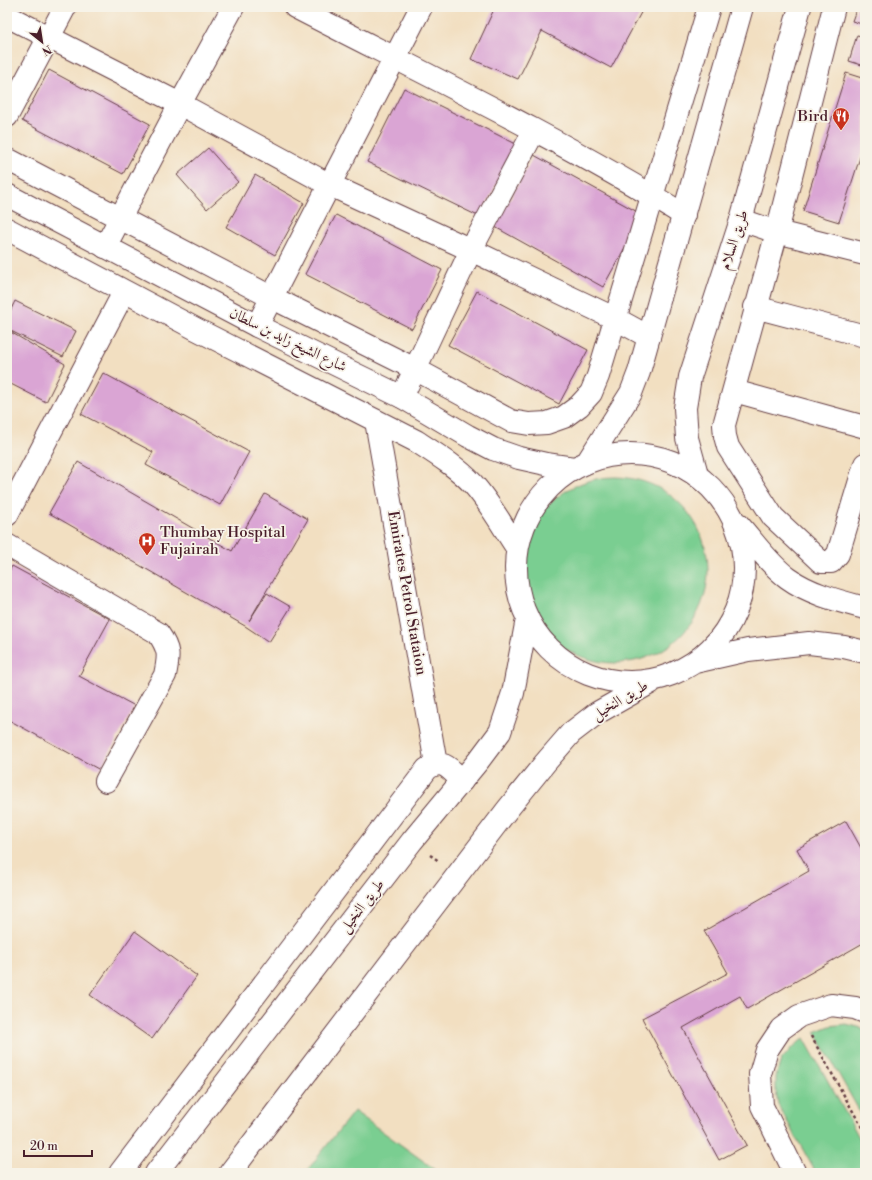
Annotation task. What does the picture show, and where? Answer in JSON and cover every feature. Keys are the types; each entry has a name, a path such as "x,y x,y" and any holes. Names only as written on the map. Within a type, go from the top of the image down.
{"street":[{"path":"7,116 65,7"},
{"path":"105,247 233,7"},
{"path":"295,7 534,131 653,196 684,215"},
{"path":"256,326 328,184 421,7"},
{"path":"7,159 271,297 416,369 511,420 529,424 547,423 564,417 579,406 591,393 598,376 710,7"},
{"path":"581,464 625,453 662,457 697,474 713,487 727,504 737,524 745,561 741,600 723,635 695,662 676,673 655,680 624,682 595,677 567,664 544,644 528,619 516,585 517,548 528,516 548,488 581,464 631,393 640,372 742,7"},
{"name":"طريق السلام","path":"697,474 687,438 685,408 690,377 741,220 800,7"},
{"path":"834,7 777,232 755,307 724,425 728,447 773,517 821,562 831,562 838,554 865,464"},
{"path":"7,16 180,104 328,184 616,319 649,337"},
{"path":"402,397 471,250 534,131"},
{"name":"شارع الشيخ زايد بن سلطان","path":"7,195 256,326 402,397 493,449 519,458 546,464 581,464"},
{"path":"741,220 777,232 865,254"},
{"name":"شارع الشيخ زايد بن سلطان","path":"7,229 124,292 416,441 440,457 473,484 517,548"},
{"path":"7,515 124,292"},
{"path":"755,307 865,336"},
{"path":"734,390 865,427"},
{"name":"Emirates Petrol Stataion","path":"376,421 436,764"},
{"path":"737,524 773,564 789,578 811,591 865,608"},
{"path":"7,545 158,633 166,644 168,659 165,675 106,781"},
{"name":"طريق النخيل","path":"156,1173 412,841 462,781 500,732 514,693 528,619"},
{"path":"695,662 748,650 809,643 844,647 865,652"},
{"name":"طريق النخيل","path":"230,1173 512,804 571,733 597,713 655,680"},
{"path":"120,1173 427,770 436,764 446,766 462,781"},
{"path":"795,1173 762,1106 760,1074 767,1050 781,1029 799,1016 831,1005 855,1008 865,1012"}],"path":[{"path":"412,841 457,875"},
{"path":"799,1016 865,1133"}],"green space":[{"path":"624,477 633,478 651,484 667,492 681,504 693,518 701,534 707,552 707,588 701,606 693,622 681,636 667,648 651,656 633,662 606,663 597,662 579,656 563,648 549,636 537,622 529,606 523,588 522,561 523,552 529,534 537,518 549,504 563,492 579,484 597,478"},
{"path":"846,1024 865,1030 865,1121 815,1032 830,1026"},
{"path":"804,1038 865,1148 865,1173 816,1173 778,1105 776,1076 781,1060"},
{"path":"354,1111 440,1173 305,1173"}],"building":[{"path":"495,7 644,7 611,68 542,31 518,79 471,59"},
{"path":"857,7 865,7 865,25 852,21"},
{"path":"857,35 865,37 865,66 849,61"},
{"path":"49,70 150,124 123,174 22,121"},
{"path":"846,73 865,79 865,142 839,222 803,211"},
{"path":"404,88 516,144 480,217 367,162"},
{"path":"208,148 238,182 207,209 177,175"},
{"path":"534,155 643,215 603,287 495,227"},
{"path":"255,175 304,203 275,255 226,227"},
{"path":"336,215 442,270 412,329 305,274"},
{"path":"477,291 588,350 559,404 448,345"},
{"path":"15,301 76,331 63,357 7,329 7,318"},
{"path":"7,330 65,364 46,402 7,382"},
{"path":"103,373 249,452 220,505 146,465 153,452 81,414"},
{"path":"78,462 232,551 265,494 308,519 249,621 267,593 291,607 269,642 245,626 49,513"},
{"path":"12,566 110,619 79,676 135,706 100,770 7,719 7,575"},
{"path":"846,821 865,855 865,942 747,1009 740,996 683,1028 747,1145 719,1160 642,1018 728,973 704,931 809,871 797,849"},
{"path":"135,931 197,976 152,1039 90,995"}],"place":[{"name":"Bird","path":"841,131"},
{"name":"Thumbay Hospital Fujairah","path":"147,556"}]}
